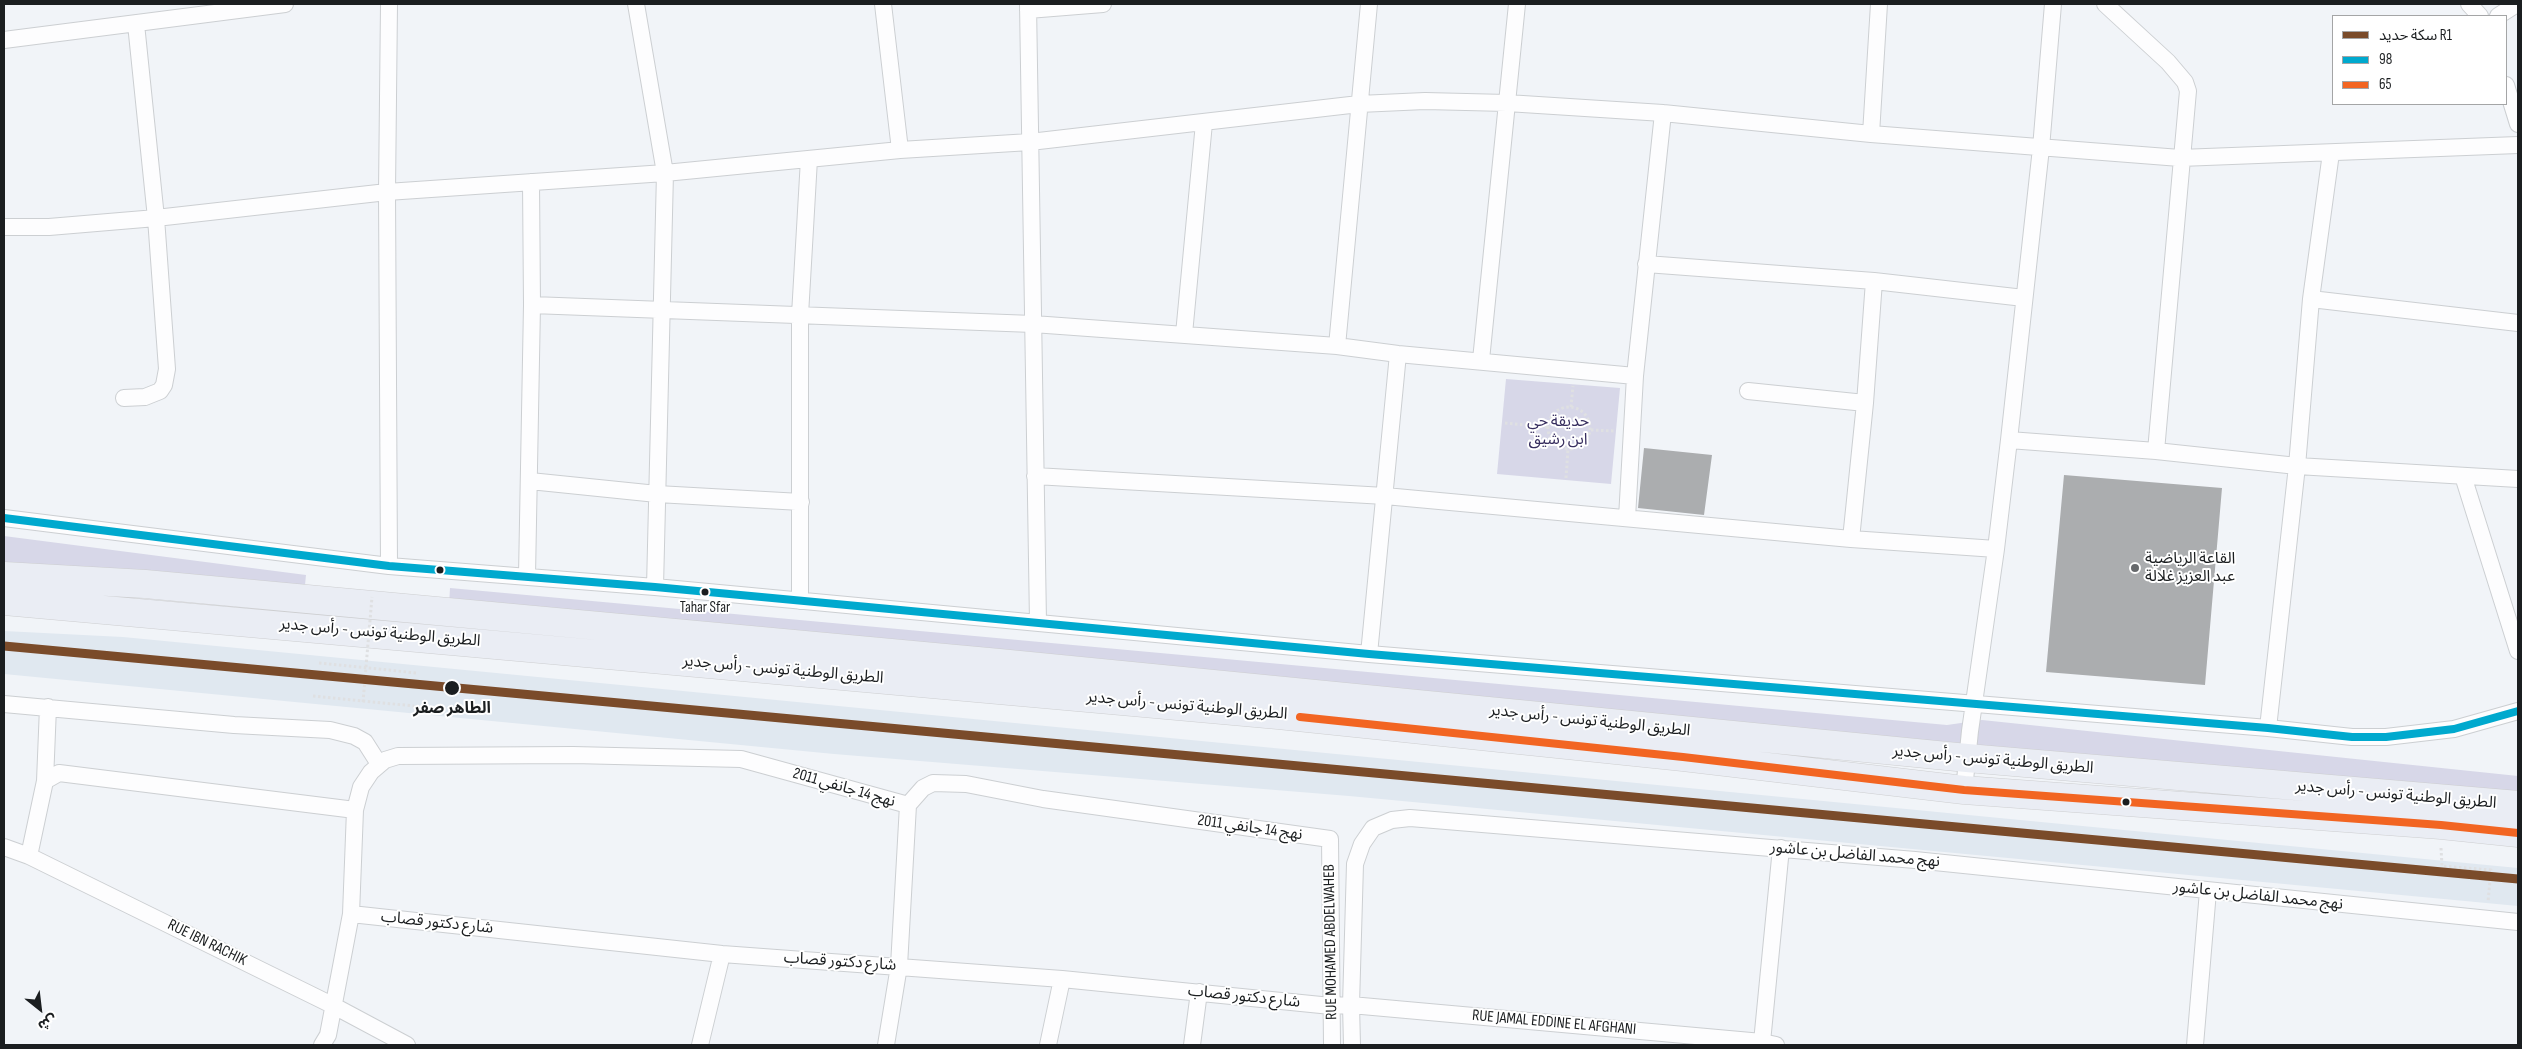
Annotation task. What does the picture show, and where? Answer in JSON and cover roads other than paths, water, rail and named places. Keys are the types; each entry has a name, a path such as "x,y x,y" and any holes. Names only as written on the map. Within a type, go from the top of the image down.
{"highway":[{"name":"الطريق الوطنية تونس - رأس جدير","path":"4,576 145,584 999,663 1967,758 2518,805"},
{"name":"الطريق الوطنية تونس - رأس جدير","path":"4,601 1278,714 1673,756 1964,790 2441,825 2518,833"}],"street":[{"path":"4,40 285,4"},
{"path":"389,4 387,192 389,566"},
{"path":"636,4 665,173 655,588"},
{"path":"883,4 900,150"},
{"path":"1038,622 1028,7 1103,4"},
{"path":"1337,346 1369,4"},
{"path":"1481,360 1517,4"},
{"path":"1871,134 1879,4"},
{"path":"1964,790 2009,440 2041,148 2053,4"},
{"path":"2105,4 2168,62 2185,82 2188,102 2180,158 2156,451"},
{"path":"2468,4 2479,15"},
{"path":"2500,15 2517,4"},
{"path":"124,398 152,395 160,391 166,380 168,369 156,218 136,24"},
{"path":"2507,88 2518,124"},
{"path":"4,226 49,227 156,218 387,192 665,173 900,150 1030,142 1359,104 1425,101 1507,103 1663,113 1871,134 2180,158 2518,145"},
{"path":"1627,518 1635,376 1663,113"},
{"path":"1184,334 1204,123"},
{"path":"2268,728 2297,466 2311,298 2331,152"},
{"path":"800,601 800,315 809,158"},
{"path":"527,576 532,305 531,182"},
{"path":"1646,264 1874,281 2024,298"},
{"path":"1851,539 1865,403 1874,281"},
{"path":"2311,298 2518,323"},
{"path":"532,305 1033,324 1337,346 1398,354 1481,360 1635,376"},
{"path":"1370,654 1398,354"},
{"path":"1748,390 1865,403"},
{"path":"2009,440 2156,451 2297,466 2518,479"},
{"path":"1035,476 1385,496 1851,539 1996,549"},
{"path":"2463,476 2518,651"},
{"path":"530,481 658,494 801,502"},
{"path":"4,518 389,566 527,576 1370,654 2268,728 2352,737 2386,738 2454,729 2518,711"},
{"path":"4,704 234,725 330,730 354,736 366,742 379,764 361,787 355,810 350,914 328,1035 322,1045"},
{"path":"29,856 45,781 48,707"},
{"name":"نهج 14 جانفي 2011","path":"379,764 398,756 573,754 741,759 908,805 923,788 933,783 951,783 1043,799 1330,840"},
{"path":"45,781 54,774 68,774 355,810"},
{"path":"886,1045 899,966 908,805"},
{"name":"نهج محمد الفاضل بن عاشور","path":"1352,1045 1351,1005 1355,864 1362,844 1372,828 1392,820 1410,818 1781,848 2518,922"},
{"name":"RUE MOHAMED ABDELWAHEB","path":"1330,840 1332,1045"},
{"name":"RUE IBN RACHIK","path":"4,847 29,856 334,1006 407,1045"},
{"path":"1771,1044 1781,848"},
{"path":"2195,1045 2208,891"},
{"name":"شارع دكتور قصاب","path":"350,914 722,954 1062,979 1331,1006"},
{"path":"700,1045 722,954"},
{"path":"1048,1045 1062,979"},
{"path":"1192,1045 1199,992"},
{"name":"RUE JAMAL EDDINE EL AFGHANI","path":"1331,1006 1351,1005 1771,1044"}],"rail line":[{"name":"R1","path":"4,646 2518,879"}],"place":[{"name":"القاعة الرياضية عبد العزيز غلالة","path":"2135,568"},
{"name":"Tahar Sfar","path":"705,592"},
{"name":"الطاهر صفر","path":"452,688"}],"park label":[{"name":"حديقة حي ابن رشيق","path":"1558,431"}]}
